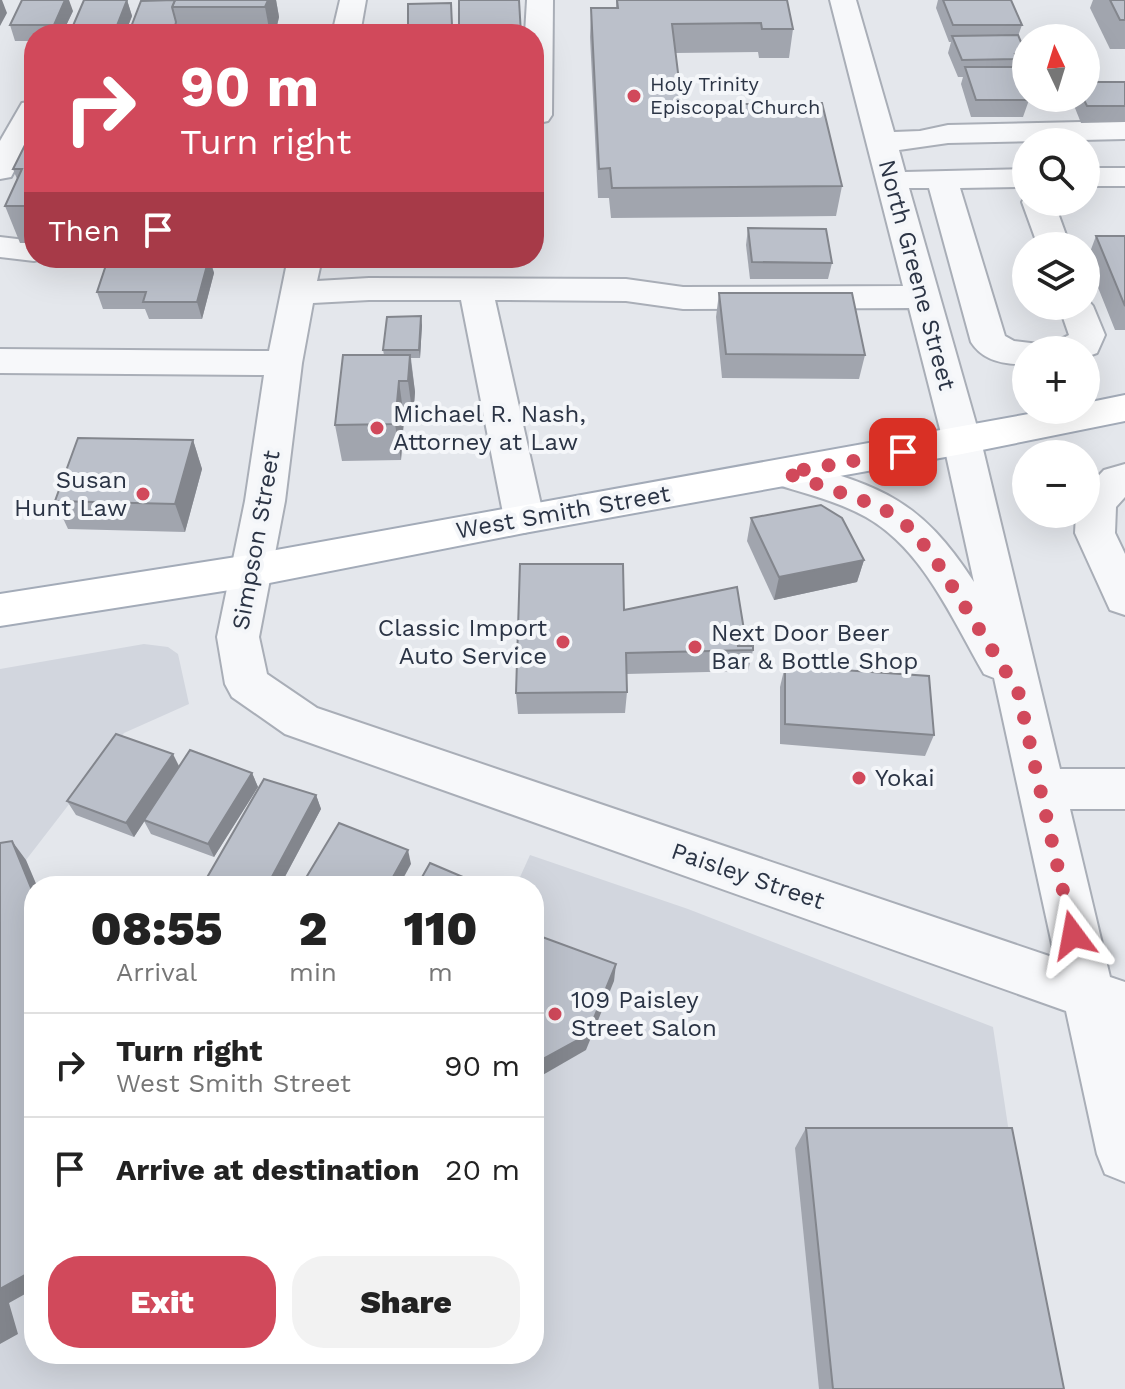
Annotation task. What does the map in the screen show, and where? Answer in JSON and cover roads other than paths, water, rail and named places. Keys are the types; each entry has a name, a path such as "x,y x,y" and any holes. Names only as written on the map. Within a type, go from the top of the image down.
{"main road":[{"name":"West Smith Street","path":"0,610 249,571 524,518 962,441 1125,408"}],"street":[{"path":"348,24 353,0"},
{"path":"539,24 540,0"},
{"name":"North Greene Street","path":"843,0 962,441 1040,789 1106,1000 1125,1154"},
{"path":"0,170 24,124"},
{"path":"881,141 920,140 948,134 1125,130"},
{"path":"1100,177 1125,177"},
{"path":"891,180 1012,178"},
{"path":"942,179 989,342 1012,353"},
{"path":"0,247 24,250"},
{"path":"303,275 427,274 476,291 626,290 683,298 919,279 967,263"},
{"name":"Simpson Street","path":"303,275 284,363 265,501 238,637 247,684 301,721 371,745"},
{"path":"476,291 501,425 524,518"},
{"path":"0,361 284,363"},
{"name":"North Greene Street","path":"786,473 881,507 910,528 933,556 1018,691"},
{"path":"1125,478 1118,480 1096,503 1095,533 1125,599"},
{"name":"Paisley Street","path":"371,745 1106,1000"},
{"path":"1040,789 1125,789"}],"place":[{"name":"Holy Trinity Episcopal Church","path":"634,96"},
{"name":"Michael R. Nash, Attorney at Law","path":"377,428"},
{"name":"Susan Hunt Law","path":"143,494"},
{"name":"Classic Import Auto Service","path":"563,642"},
{"name":"Next Door Beer Bar & Bottle Shop","path":"695,647"},
{"name":"Yokai","path":"859,778"},
{"name":"109 Paisley Street Salon","path":"555,1014"}]}
